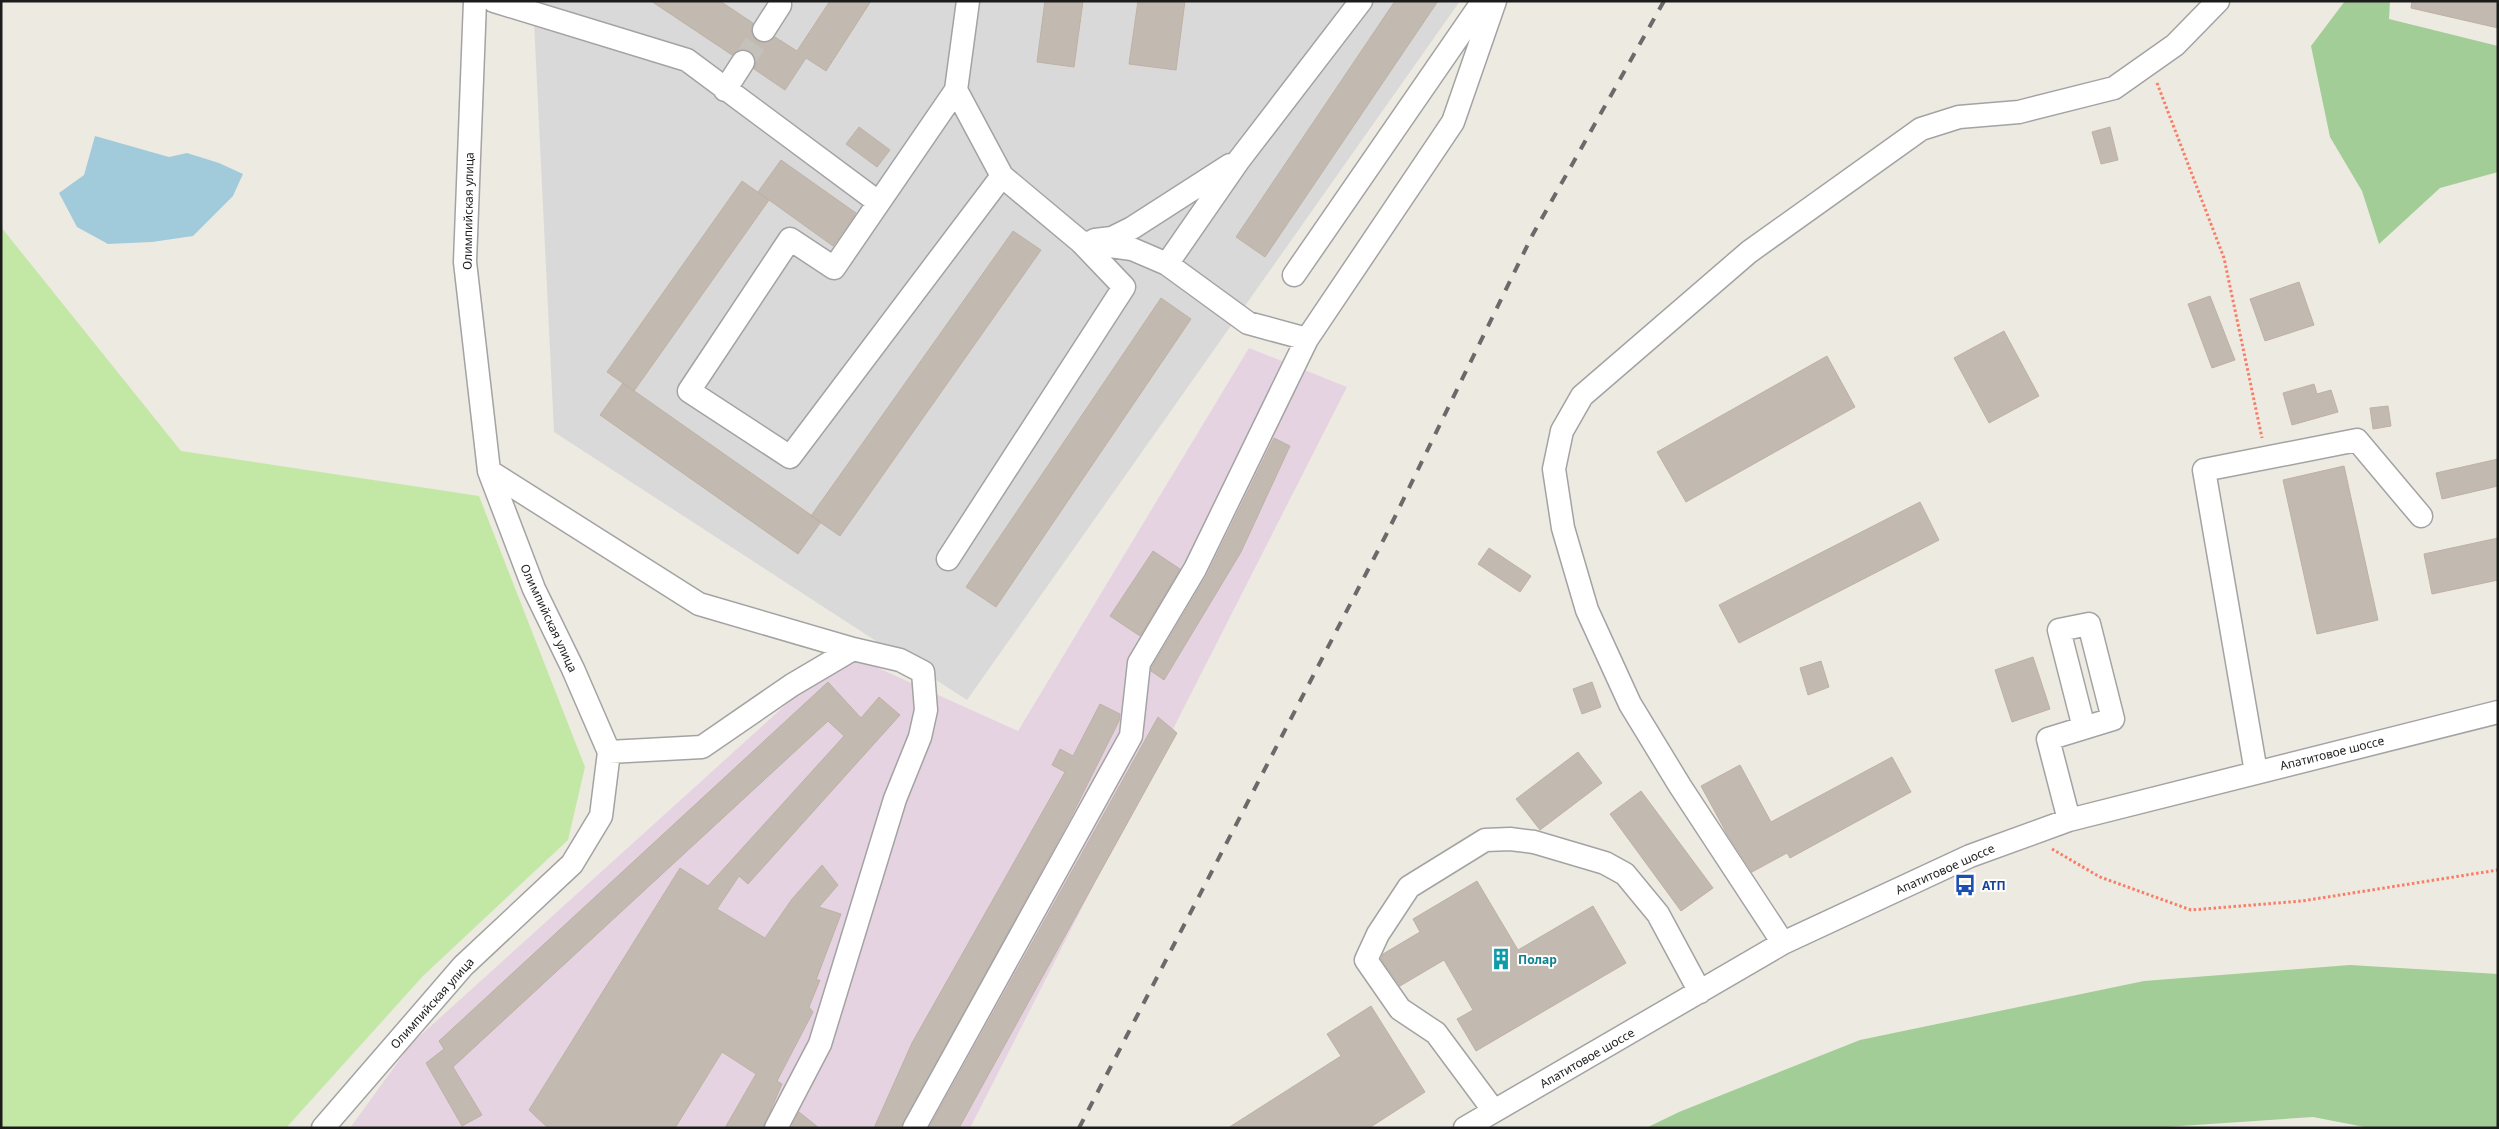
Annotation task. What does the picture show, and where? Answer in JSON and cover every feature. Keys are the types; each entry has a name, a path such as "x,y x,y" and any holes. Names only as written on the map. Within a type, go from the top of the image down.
{"street":[{"name":"Олимпийская улица","path":"323,1128 463,966 572,864 601,816 609,752 573,669 534,589 489,470 465,262 475,1"},
{"path":"494,1 687,60 878,202"},
{"path":"968,1 956,90 834,268 790,239 689,390 790,457 1002,176"},
{"path":"1167,264 1239,160 1360,1"},
{"path":"1294,275 1483,1"},
{"path":"914,1128 1132,736 1140,663 1195,569 1307,339 1453,122 1495,1"},
{"path":"1783,943 1680,786 1630,704 1587,610 1563,528 1554,469 1562,431 1582,396 1749,252 1921,129 1959,117 2019,112 2114,88 2175,45 2218,1"},
{"path":"764,30 783,3"},
{"path":"725,90 743,62"},
{"path":"948,558 1124,287 1081,242 1002,176 956,90"},
{"path":"1081,242 1112,238 1132,228 1239,160"},
{"path":"1081,242 1132,250 1167,264 1248,323 1307,339"},
{"path":"2256,772 2204,470 2357,440 2421,516"},
{"path":"489,470 699,604 853,649 900,660 923,672 926,710 920,737 895,799 820,1044 776,1128"},
{"path":"609,752 702,747 792,685 853,649"},
{"name":"Апатитовое шоссе","path":"1465,1128 1783,943 1970,856 2069,820 2498,712"},
{"path":"2069,820 2048,739 2084,728"},
{"path":"1494,1111 1436,1033 1400,1009 1366,960 1378,934 1409,888 1484,840 1510,839 1534,842 1606,863 1625,874 1658,914 1700,992"}],"path":[{"path":"2150,63 2224,258 2266,458"},
{"path":"2028,836 2100,876 2191,910 2302,901 2498,870"}],"shaded area":[{"path":"533,1 1460,1 967,700 554,432"},
{"path":"1249,348 1347,387 970,1128 350,1128 411,1044 812,681 858,659 1018,731"}],"green space":[{"path":"2345,1 2390,1 2389,19 2498,46 2498,172 2440,188 2379,244 2362,191 2330,137 2311,46"},
{"path":"1,227 181,451 479,496 585,767 568,840 423,976 286,1128 1,1128"},
{"path":"2350,965 2498,974 2498,1128 2370,1128 2313,1117 2151,1128 1646,1128 1679,1112 1860,1040 2144,981"}],"water":[{"path":"95,136 169,157 187,153 219,163 243,174 233,196 193,236 152,242 108,244 77,227 59,193 84,175"}],"building":[{"path":"651,1 720,1 753,23 751,30 757,41 764,43 775,37 797,51 830,1 871,1 826,71 806,58 785,90 754,69 756,62 750,51 743,49 732,55"},
{"path":"1045,1 1083,1 1074,67 1037,62"},
{"path":"1138,1 1185,1 1176,70 1129,64"},
{"path":"1395,1 1438,1 1265,257 1236,237"},
{"path":"2412,1 2498,1 2498,28 2411,8"},
{"path":"859,127 890,150 877,167 846,144"},
{"path":"2110,127 2118,160 2101,164 2092,132"},
{"path":"781,160 856,213 833,246 758,192"},
{"path":"742,181 769,200 634,391 607,372"},
{"path":"1013,231 1041,250 840,536 811,516"},
{"path":"2299,282 2314,325 2265,341 2250,299"},
{"path":"2210,296 2235,360 2212,368 2188,304"},
{"path":"1161,298 1191,319 996,607 966,587"},
{"path":"2004,331 2039,396 1989,423 1954,358"},
{"path":"1827,356 1855,407 1686,502 1657,452"},
{"path":"623,383 821,522 798,554 600,415"},
{"path":"2314,384 2317,394 2331,390 2338,412 2292,425 2283,393"},
{"path":"2388,406 2391,426 2373,429 2370,408"},
{"path":"1274,438 1290,446 1241,552 1164,680 1151,671 1152,667 1207,575"},
{"path":"2498,459 2498,486 2442,499 2436,473"},
{"path":"2344,466 2378,620 2317,634 2283,480"},
{"path":"1920,502 1939,540 1739,643 1719,605"},
{"path":"2498,538 2498,580 2432,594 2424,554"},
{"path":"1489,548 1531,576 1520,592 1478,564"},
{"path":"1153,551 1180,569 1140,636 1110,616"},
{"path":"2033,657 2050,709 2012,722 1995,670"},
{"path":"1821,661 1829,687 1808,695 1800,668"},
{"path":"828,682 861,718 879,697 900,715 748,884 739,876 717,909 765,938 792,899 822,865 838,885 819,907 841,914 816,980 820,980 809,1007 813,1012 777,1081 782,1084 763,1128 725,1128 756,1074 722,1052 675,1128 548,1128 529,1110 680,868 708,886 844,736 828,721 453,1067 482,1115 462,1126 426,1063 444,1049 439,1041"},
{"path":"1592,682 1601,707 1582,714 1573,689"},
{"path":"1100,704 1120,714 1119,721 1072,815 901,1128 874,1128 912,1043 1065,772 1052,765 1060,749 1073,756"},
{"path":"1158,717 1177,733 959,1128 929,1128"},
{"path":"1578,752 1602,783 1540,830 1516,799"},
{"path":"1892,757 1911,792 1790,858 1787,853 1752,872 1727,834 1701,786 1740,765 1771,822"},
{"path":"1641,791 1713,888 1681,911 1610,814"},
{"name":"Полар","path":"1477,881 1518,950 1593,906 1626,963 1476,1051 1457,1019 1473,1010 1444,960 1400,986 1381,959 1383,954 1420,932 1413,919"},
{"path":"1371,1006 1425,1092 1369,1128 1228,1128 1341,1056 1327,1034"},
{"path":"799,1112 819,1128 791,1128"}],"tunnel":[{"path":"743,62 764,30"}],"railway":[{"path":"1079,1128 1386,535 1533,234 1664,1"}],"place":[{"name":"АТП","path":"1965,885"},
{"name":"Полар","path":"1501,959"}]}
